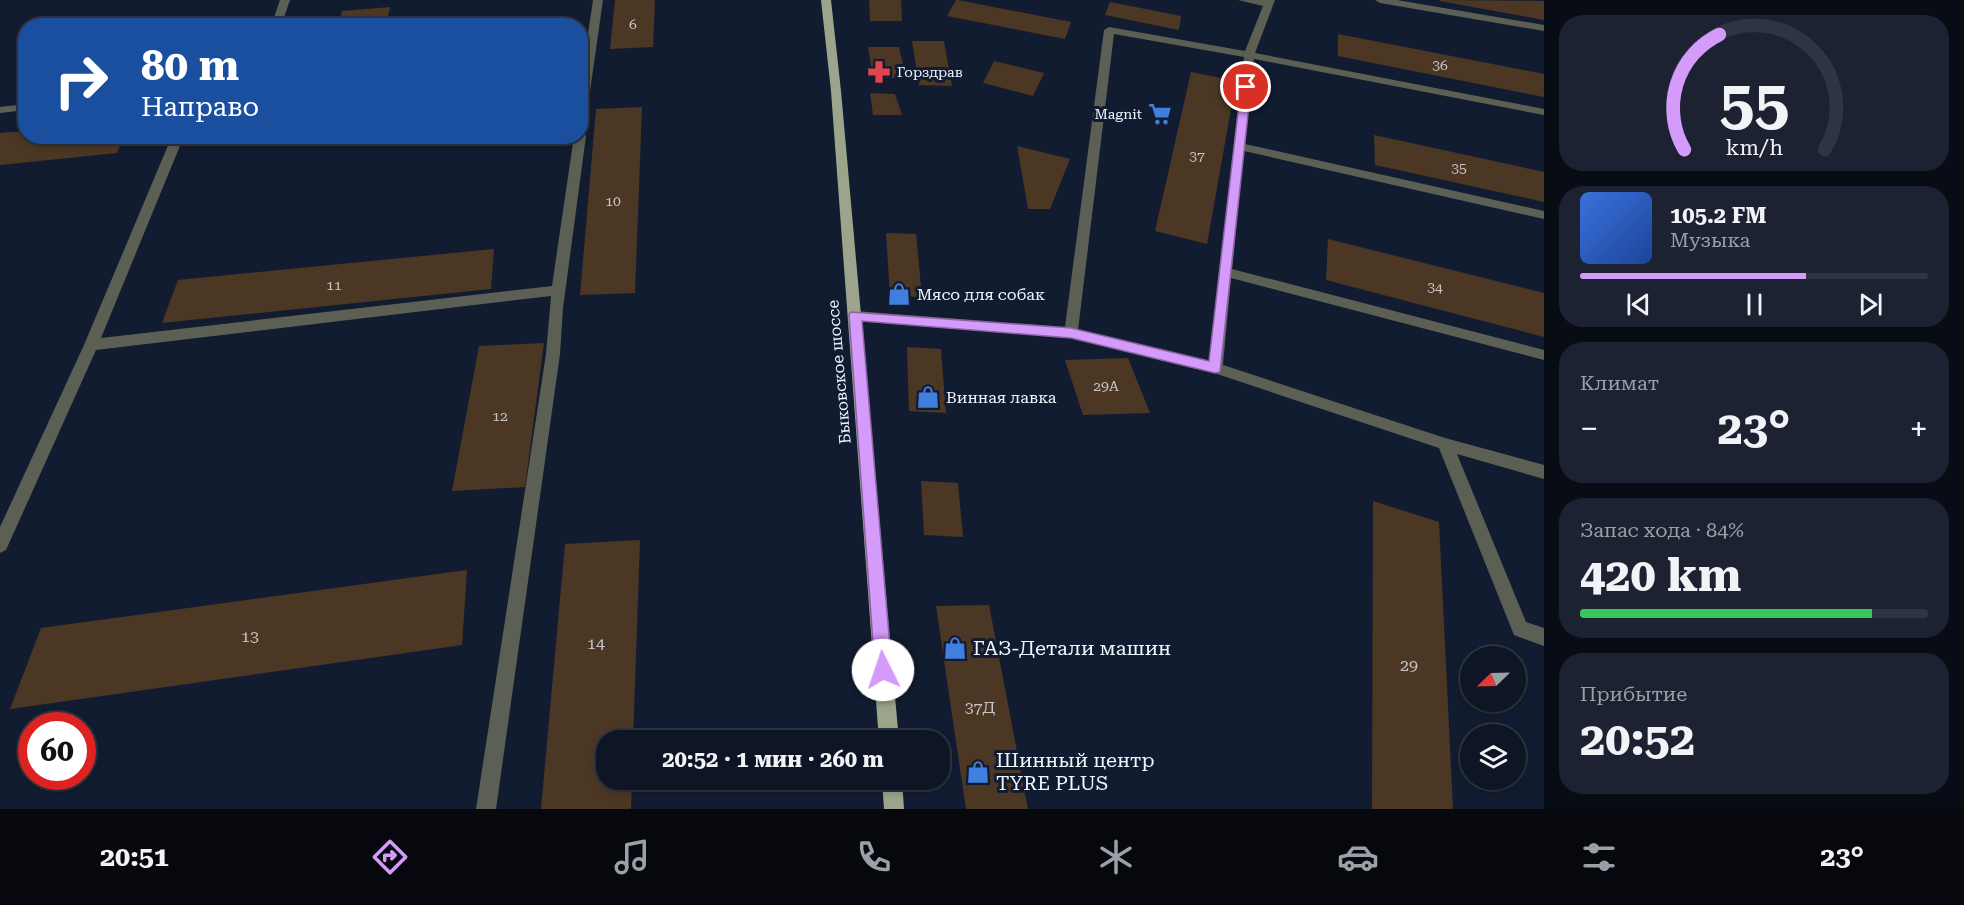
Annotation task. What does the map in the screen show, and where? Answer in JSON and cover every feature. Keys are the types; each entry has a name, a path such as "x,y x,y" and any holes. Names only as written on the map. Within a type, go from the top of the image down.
{"main road":[{"name":"Быковское шоссе","path":"826,0 836,91 888,730"},
{"path":"893,790 894,809"}],"lane":[{"path":"279,18 285,0"},
{"path":"588,47 598,0"},
{"path":"1215,368 1249,55 1269,2 1243,0"},
{"path":"1380,0 1544,28"},
{"path":"1071,333 1109,30 1544,112"},
{"path":"0,110 18,108"},
{"path":"0,545 91,345 175,144"},
{"path":"486,809 549,377 579,144"},
{"path":"1239,146 1544,215"},
{"path":"1226,272 1544,355"},
{"path":"91,345 559,290"},
{"path":"855,315 1071,333 1215,368 1445,444 1544,472"},
{"path":"1445,444 1520,629 1544,637"}],"building":[{"path":"615,0 655,0 653,47 610,49"},
{"path":"869,0 901,0 902,21 870,21"},
{"path":"956,0 1071,22 1065,39 947,16"},
{"path":"1440,1 1544,1 1544,20"},
{"path":"1110,2 1181,16 1179,30 1105,15"},
{"path":"390,7 388,18 340,18 342,11"},
{"path":"1338,34 1544,74 1544,97 1338,56"},
{"path":"912,41 944,41 952,86 919,85"},
{"path":"868,47 899,47 906,78 873,78"},
{"path":"994,61 1044,73 1033,96 983,83"},
{"path":"1191,72 1236,81 1207,244 1155,231"},
{"path":"870,93 895,94 902,115 873,115"},
{"path":"642,107 635,293 580,295 596,109"},
{"path":"18,132 18,144 121,144 117,153 0,165 0,133"},
{"path":"1374,135 1544,172 1544,202 1375,165"},
{"path":"1017,146 1070,159 1050,209 1028,209"},
{"path":"886,233 916,234 922,297 890,296"},
{"path":"1328,239 1544,293 1544,337 1326,280"},
{"path":"494,249 491,289 162,323 178,280"},
{"path":"544,343 525,487 452,491 479,346"},
{"path":"907,347 941,349 946,413 909,411"},
{"path":"1128,358 1150,413 1083,415 1065,360"},
{"path":"921,481 958,483 963,537 924,535"},
{"path":"1373,501 1439,522 1453,809 1372,809"},
{"path":"640,540 633,730 596,730 596,790 632,790 631,809 541,809 565,544"},
{"path":"467,570 462,645 10,709 41,628"},
{"path":"989,605 1028,809 966,809 936,606"}],"place":[{"name":"Горздрав","path":"879,72"},
{"name":"Magnit","path":"1160,114"},
{"name":"Мясо для собак","path":"899,294"},
{"name":"Винная лавка","path":"928,397"},
{"name":"ГАЗ-Детали машин","path":"955,648"},
{"name":"Шинный центр TYRE PLUS","path":"978,772"}],"route":[{"path":"883,670 855,315 1071,333 1215,368 1246,87"}]}
